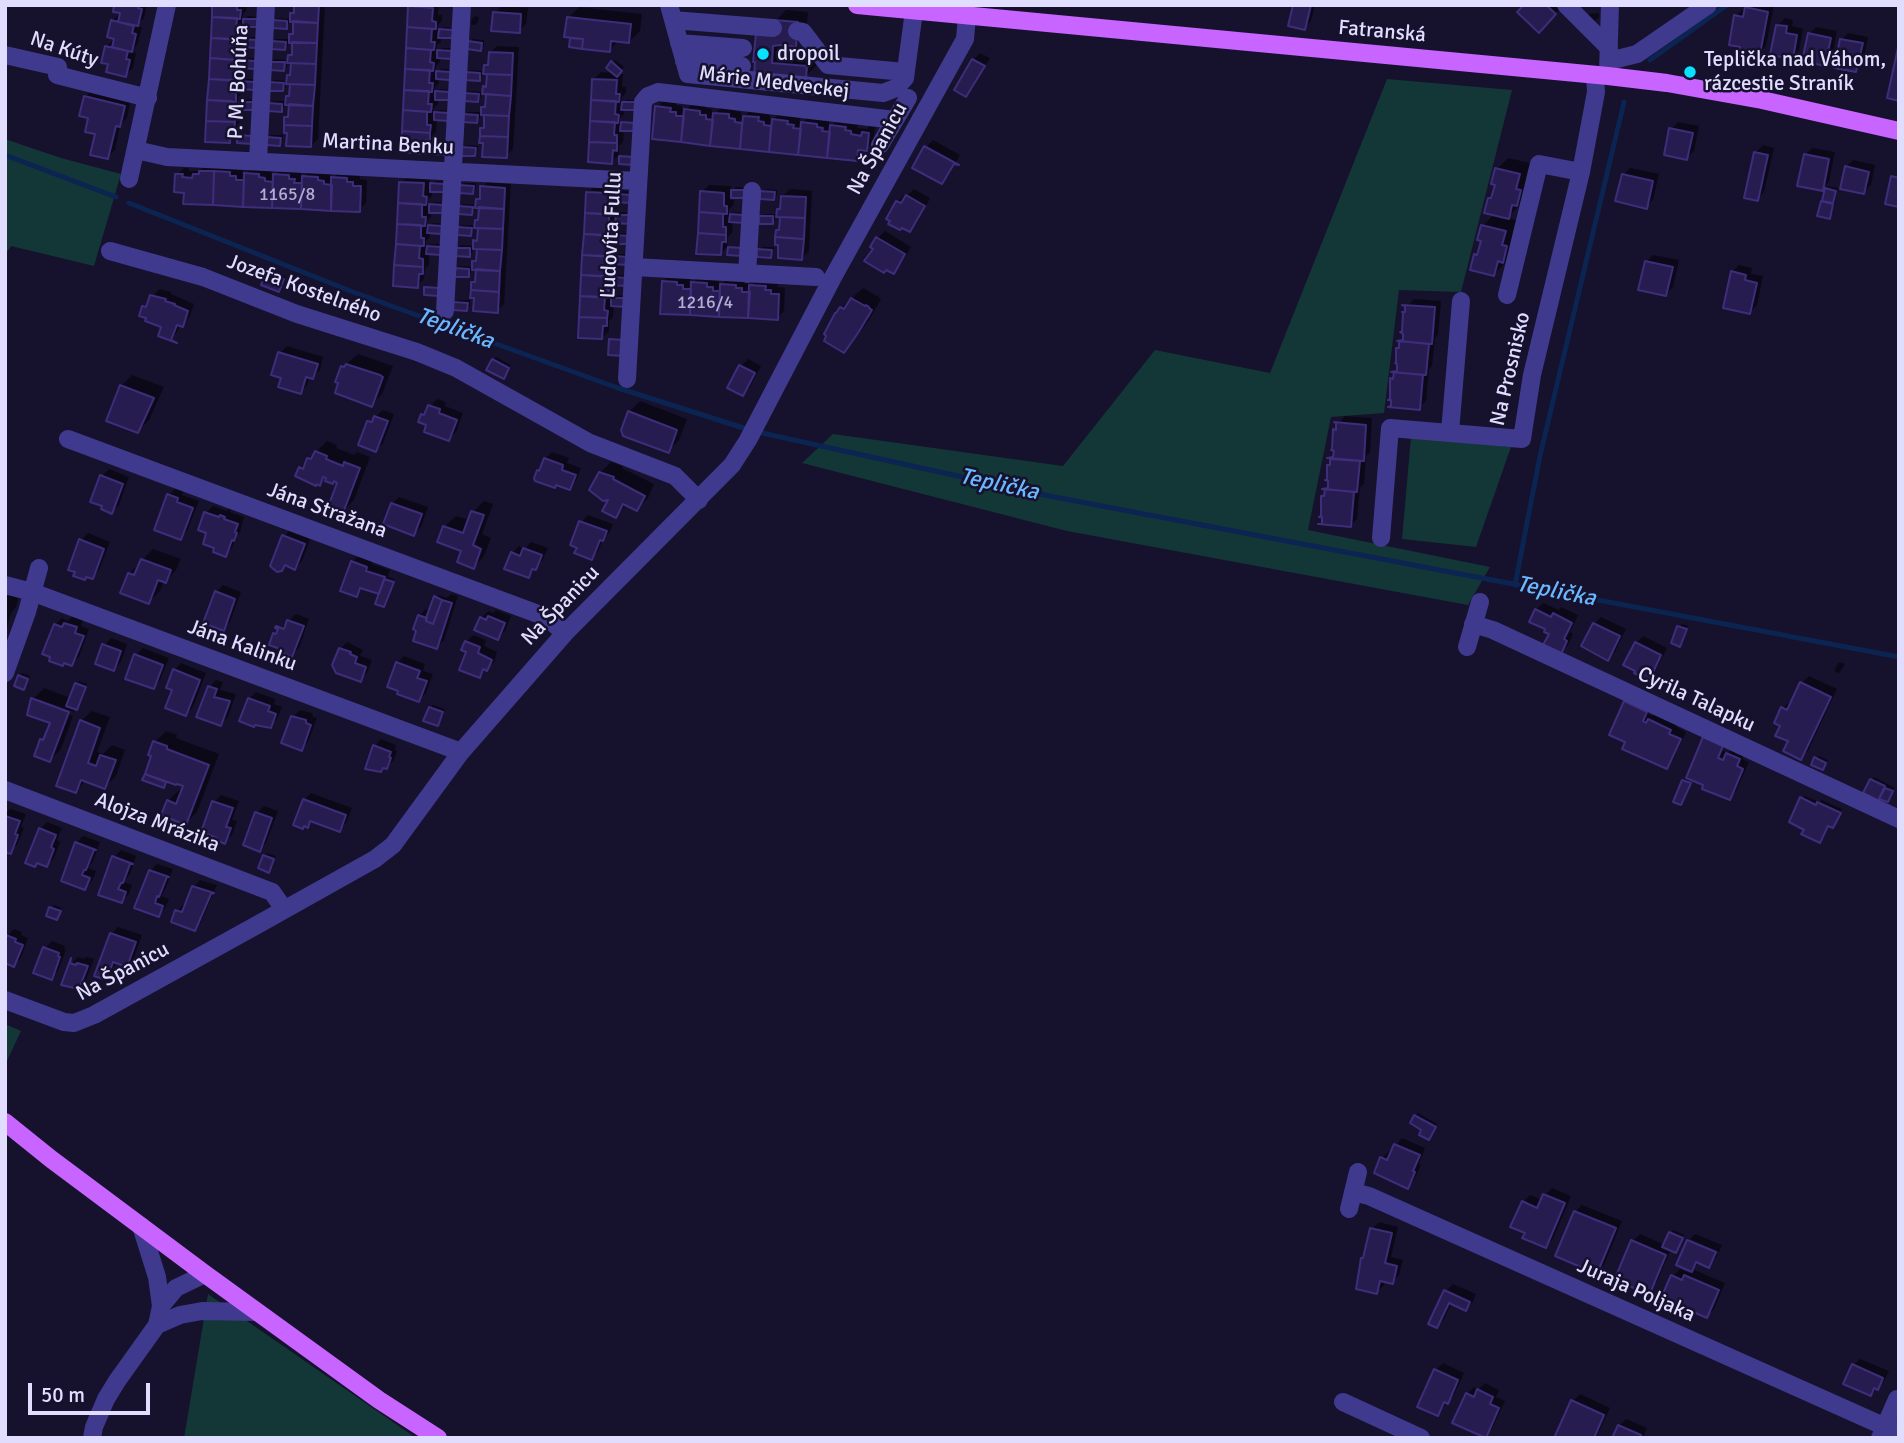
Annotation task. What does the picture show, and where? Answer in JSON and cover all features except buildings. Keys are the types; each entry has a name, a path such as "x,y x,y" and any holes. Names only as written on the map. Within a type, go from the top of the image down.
{"main road":[{"name":"Fatranská","path":"857,5 967,16 1605,65 1667,83 1762,100 1899,131"},
{"path":"5,1122 257,1312 379,1400 438,1438"}],"street":[{"path":"130,179 167,5"},
{"name":"P. M. Bohúňa","path":"258,161 266,5"},
{"path":"446,311 462,5"},
{"path":"1566,5 1605,65 1637,54 1708,5"},
{"name":"Na Prosnisko","path":"1381,538 1390,428 1522,439 1532,374 1581,172 1596,92 1605,65 1610,5"},
{"path":"679,43 742,65 825,87 883,93 896,88 905,78 914,11"},
{"path":"742,65 688,74 671,13 773,28"},
{"name":"Na Španicu","path":"5,1000 64,1022 74,1023 106,1009 375,859 393,845 461,752 565,633 732,465 752,433 832,279 965,39 967,16"},
{"path":"742,65 746,26"},
{"path":"797,31 803,32 828,65 825,87"},
{"name":"Na Kúty","path":"5,55 58,67 57,75 148,98"},
{"path":"828,65 905,72"},
{"name":"Márie Medveckej","path":"648,96 658,92 895,120"},
{"name":"Ľudovíta Fullu","path":"627,379 643,102 648,96"},
{"path":"880,145 908,98"},
{"name":"Martina Benku","path":"136,150 167,157 638,181"},
{"path":"1507,295 1539,164 1581,172"},
{"path":"747,274 752,191"},
{"name":"Jozefa Kostelného","path":"110,251 203,277 297,314 417,352 456,368 590,443 675,476 699,500"},
{"path":"634,267 816,278"},
{"path":"1450,432 1461,301"},
{"name":"Jána Stražana","path":"68,439 546,617 565,633"},
{"path":"5,673 27,612 39,568"},
{"name":"Jána Kalinku","path":"5,585 32,592 461,752"},
{"path":"1467,646 1479,602"},
{"name":"Cyrila Talapku","path":"1473,624 1493,630 1899,819"},
{"name":"Alojza Mrázika","path":"5,790 272,892 284,909"},
{"name":"Juraja Poljaka","path":"1358,1172 1351,1201 1368,1196 1888,1433"},
{"path":"92,1438 94,1427 112,1390 157,1325 161,1306 157,1278 141,1226"},
{"path":"161,1306 176,1288 205,1274"},
{"path":"157,1325 180,1315 202,1311 257,1312"},
{"path":"1888,1433 1897,1399"},
{"path":"1343,1402 1421,1438"}],"green space":[{"path":"1387,79 1512,90 1461,292 1399,290 1384,413 1331,417 1308,530 1490,567 1468,605 1067,531 802,463 833,434 1063,466 1155,350 1270,373"},
{"path":"5,139 121,174 94,266 11,246 5,255"},
{"path":"1411,437 1511,447 1476,547 1402,539"},
{"path":"5,1024 21,1031 5,1065"},
{"path":"208,1294 416,1438 184,1438"}],"waterway":[{"path":"1650,60 1727,5"},
{"path":"1515,585 1540,456 1624,102"},
{"name":"Teplička","path":"5,155 116,197"},
{"name":"Teplička","path":"129,203 353,292 615,387 753,431 1049,496 1899,657"}],"place":[{"name":"dropoil","path":"763,54"},
{"name":"Teplička nad Váhom, rázcestie Straník","path":"1690,72"}]}
